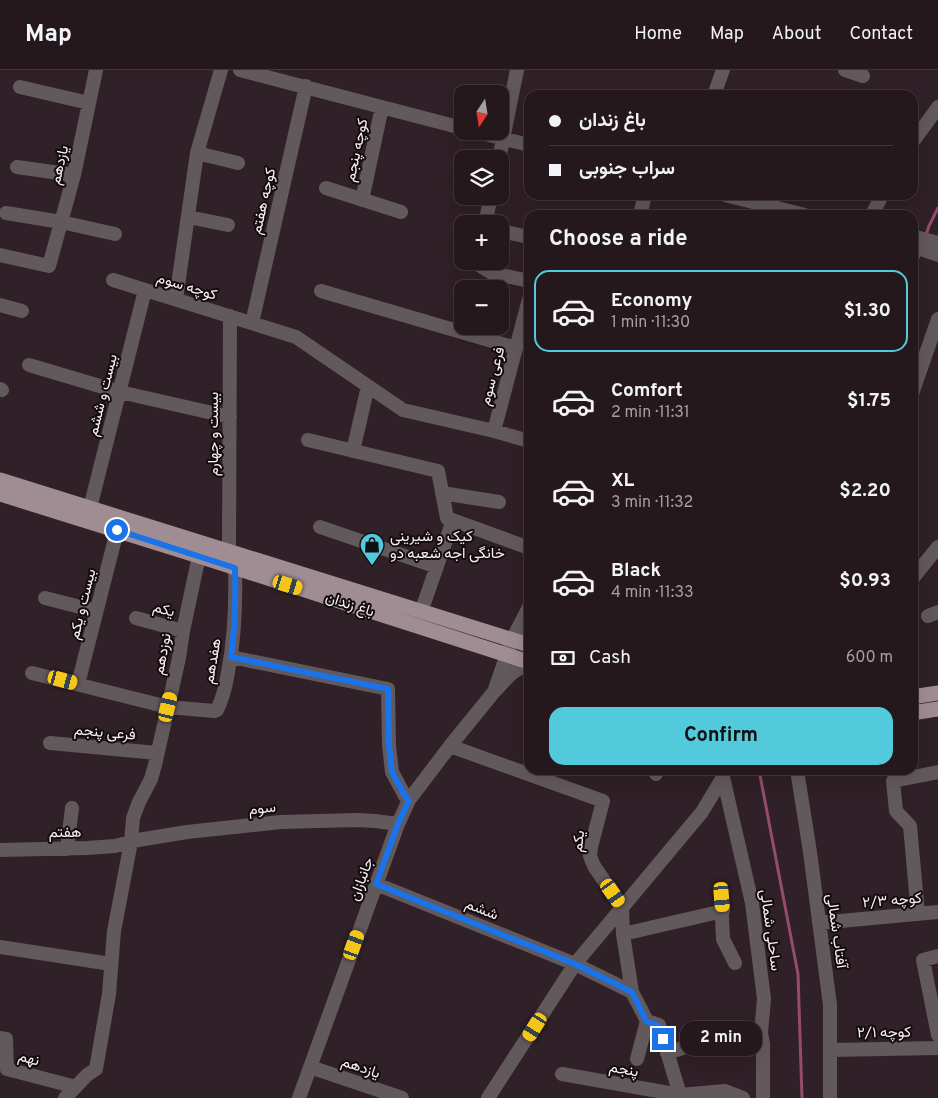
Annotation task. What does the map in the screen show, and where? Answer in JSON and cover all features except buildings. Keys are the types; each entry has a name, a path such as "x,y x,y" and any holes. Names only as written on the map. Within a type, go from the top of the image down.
{"main road":[{"name":"باغ زندان","path":"0,480 524,644"},
{"name":"باغ زندان","path":"0,494 524,660"},
{"path":"918,696 938,693"},
{"path":"918,712 938,709"}],"street":[{"name":"یازدهم","path":"0,255 49,266 74,175 96,70"},
{"path":"176,299 197,153 221,70"},
{"path":"240,70 454,126"},
{"path":"509,112 517,70"},
{"path":"716,90 723,70"},
{"path":"846,70 863,76"},
{"name":"کوچه هفتم","path":"252,323 306,86"},
{"path":"20,88 89,103"},
{"name":"کوچه پنجم","path":"362,200 382,107"},
{"path":"918,135 938,107"},
{"path":"508,140 524,144"},
{"path":"197,153 238,164"},
{"path":"17,167 74,175"},
{"path":"326,188 401,212"},
{"path":"745,200 785,210"},
{"path":"6,213 61,222 115,234"},
{"path":"188,217 228,225"},
{"path":"509,233 524,236"},
{"path":"918,238 938,243"},
{"path":"918,248 938,254"},
{"path":"487,270 492,273 524,280"},
{"name":"کوچه سوم","path":"113,280 296,337 403,410 524,440"},
{"name":"بیست و ششم","path":"90,508 145,290"},
{"path":"321,292 516,348"},
{"path":"0,305 22,311"},
{"name":"بیست و چهارم","path":"229,552 230,316"},
{"path":"918,377 938,319"},
{"name":"فرعی سوم","path":"494,431 516,348 524,326"},
{"path":"28,365 120,392 230,417"},
{"path":"352,451 368,386"},
{"path":"308,440 438,471 446,518 524,546"},
{"path":"442,493 498,502"},
{"path":"421,612 453,520"},
{"path":"320,526 437,567"},
{"name":"بیست و یکم","path":"78,684 117,530"},
{"path":"918,572 938,547"},
{"name":"نوزدهم","path":"65,1098 88,1075 96,1070 109,994 114,931 131,842 133,818 151,779 158,753 199,556"},
{"name":"هفدهم","path":"168,707 218,710 231,657 236,598 235,568"},
{"path":"45,598 96,611"},
{"name":"جانبازان","path":"493,693 506,654 524,617"},
{"name":"یکم","path":"136,618 183,631"},
{"path":"231,657 388,689 389,745 392,772 409,800"},
{"name":"جانبازان","path":"299,1098 398,824 409,800 493,693 512,673 524,665"},
{"path":"32,673 168,707"},
{"name":"فرعی پنجم","path":"50,743 158,753"},
{"name":"یکم","path":"450,746 524,773"},
{"path":"918,774 938,772"},
{"name":"یکم","path":"531,775 603,801 590,847 590,856 594,866 622,907"},
{"path":"488,1098 575,964 702,812 722,775"},
{"name":"ساحلی شمالی","path":"723,775 752,903 764,999 761,1033 763,1044 763,1098"},
{"name":"آفتاب شمالی","path":"798,775 820,923 830,1006 830,1098"},
{"path":"892,776 896,810 910,826 918,914"},
{"path":"68,849 72,808"},
{"name":"سوم","path":"131,842 187,832 281,822 357,820 398,824"},
{"name":"هفتم","path":"0,850 68,849 115,846 131,842"},
{"name":"ششم","path":"376,884 575,964 632,992"},
{"path":"623,934 722,904 723,939 735,963"},
{"path":"622,907 623,934 632,992 646,1021 637,1059"},
{"name":"کوچه ۲/۳","path":"820,923 938,912"},
{"path":"0,947 111,964"},
{"path":"938,956 923,960 938,1035"},
{"path":"646,1021 659,1026 681,1097"},
{"name":"نهم","path":"0,1038 6,1039 7,1069 76,1087"},
{"path":"667,1053 707,1040 763,1044"},
{"name":"کوچه ۲/۱","path":"830,1050 938,1048"},
{"name":"یازدهم","path":"310,1067 402,1098"},
{"name":"پنجم","path":"562,1074 681,1097 725,1092 743,1098"}],"waterway":[{"path":"926,235 938,208"},
{"path":"918,258 920,252"},
{"path":"760,775 798,974 802,1098"}],"place":[{"name":"کیک و شیرینی خانگی اجه شعبه دو","path":"372,566"}],"route":[{"path":"117,530 235,568 236,598 231,657 388,689 389,745 392,772 409,800 376,884 575,964 632,992 646,1021 659,1026 663,1039"}]}
